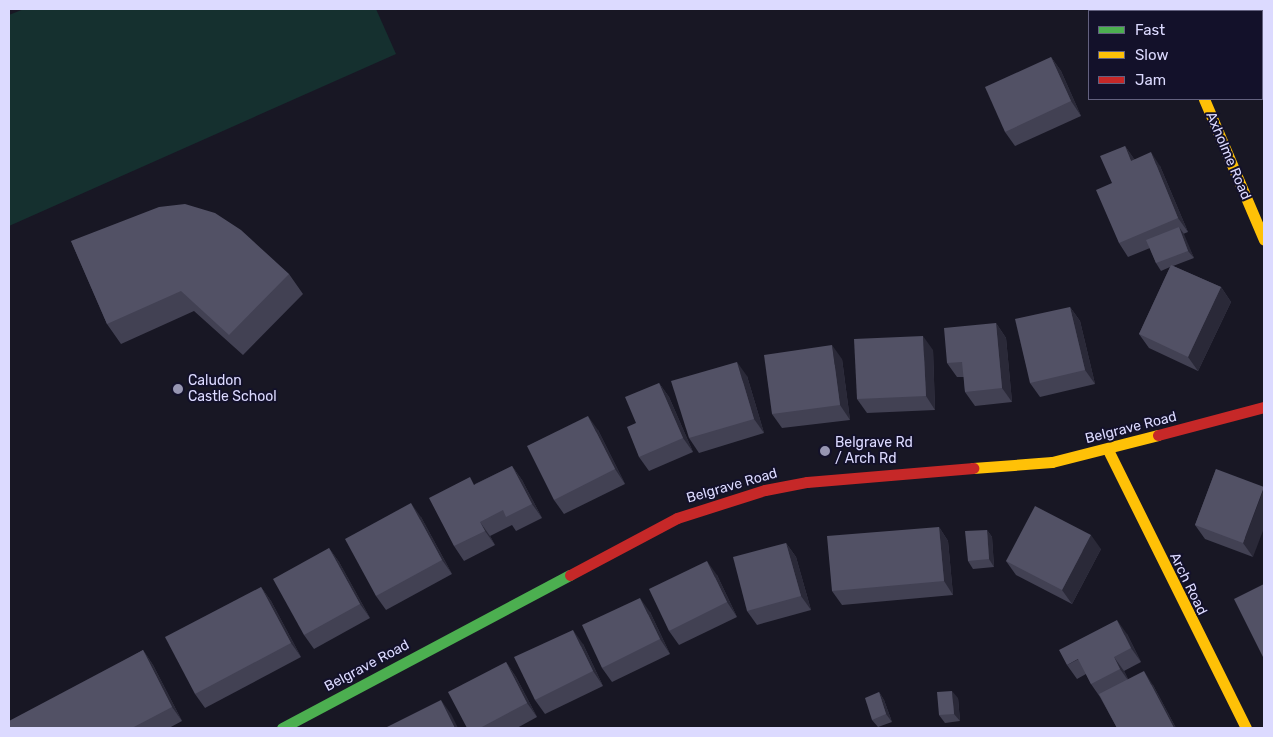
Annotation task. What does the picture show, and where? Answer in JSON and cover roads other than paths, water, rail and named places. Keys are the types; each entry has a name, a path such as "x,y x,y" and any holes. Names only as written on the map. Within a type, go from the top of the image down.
{"street":[{"name":"Axholme Road","path":"1204,100 1264,240"},
{"name":"Belgrave Road","path":"282,728 677,518 765,490 807,482 1011,468 1108,450 1264,407"},
{"name":"Arch Road","path":"1108,450 1246,728"}],"place":[{"name":"Caludon Castle School","path":"178,389"},
{"name":"Belgrave Rd / Arch Rd","path":"825,451"}]}
